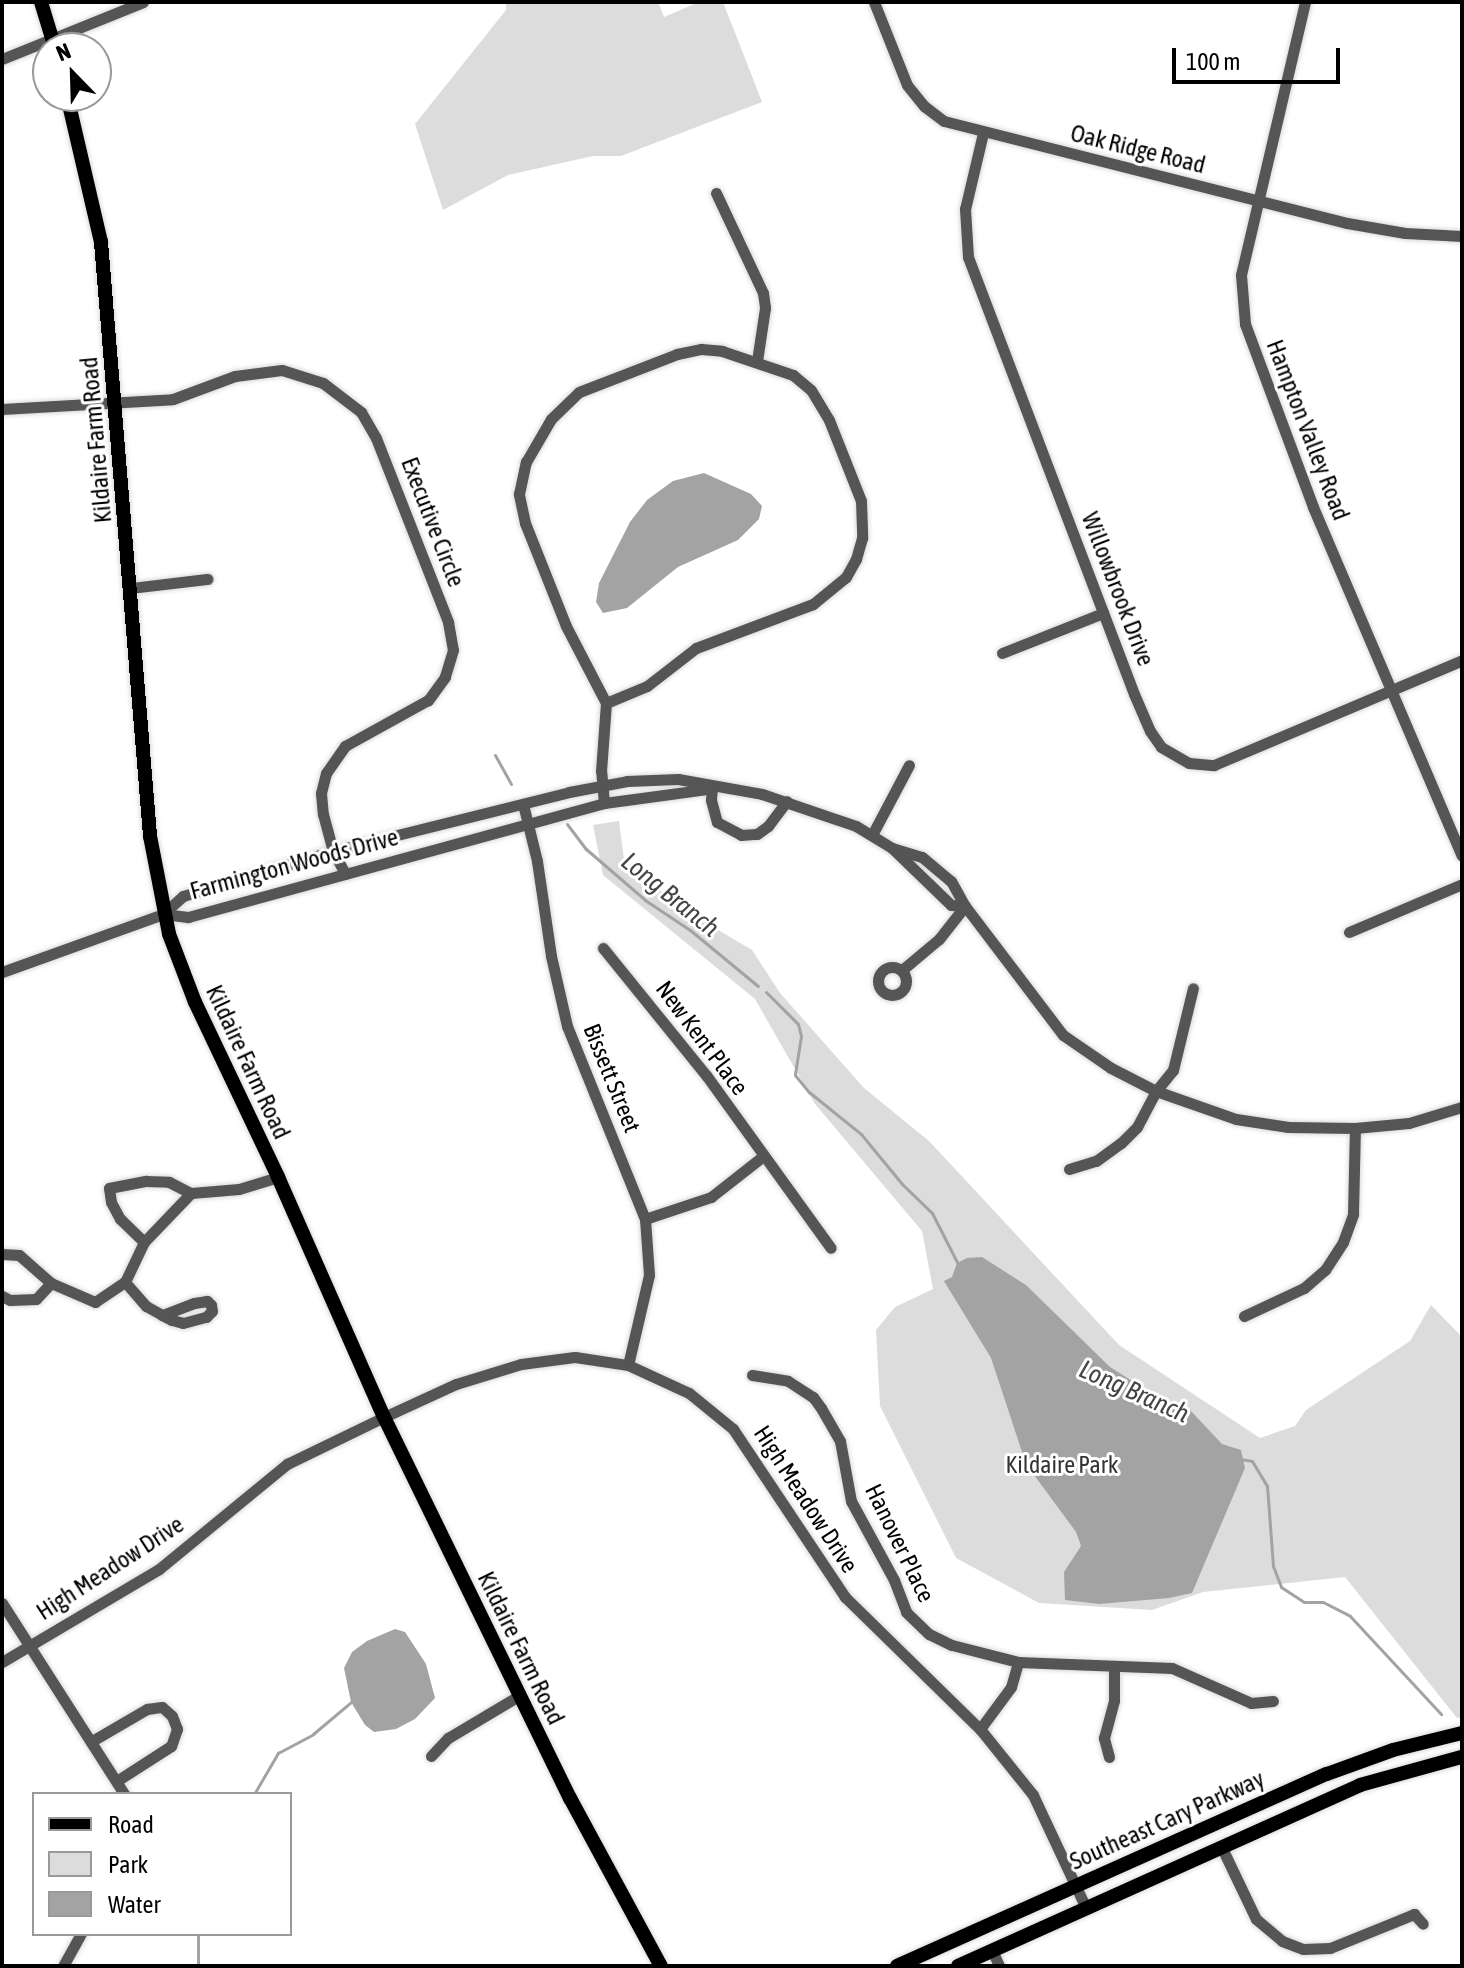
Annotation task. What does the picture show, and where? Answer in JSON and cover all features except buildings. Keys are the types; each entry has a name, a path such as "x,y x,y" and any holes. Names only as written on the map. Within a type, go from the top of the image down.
{"main road":[{"path":"41,2 51,32"},
{"name":"Kildaire Farm Road","path":"71,112 101,242 150,836 163,914 195,1002 278,1177 384,1417 570,1798 661,1966"},
{"name":"Southeast Cary Parkway","path":"897,1966 1361,1761 1462,1733"},
{"name":"Southeast Cary Parkway","path":"958,1966 1360,1785 1462,1757"}],"street":[{"path":"78,32 143,2"},
{"name":"Oak Ridge Road","path":"874,2 888,42 915,95 944,121 1375,229 1462,236"},
{"name":"Hampton Valley Road","path":"1305,2 1241,275 1245,324 1313,507 1462,856"},
{"path":"2,59 32,50"},
{"name":"Willowbrook Drive","path":"983,133 965,209 968,257 1154,740 1169,755 1189,763 1214,765 1462,660"},
{"path":"716,193 763,293 765,308 757,361"},
{"path":"604,803 600,785 606,703 566,626 525,523 519,494 526,462 551,419 568,400 588,387 689,351 722,351 757,361 802,382 829,420 861,501 862,538 856,559 846,577 813,604 696,648 647,686 606,703"},
{"name":"Executive Circle","path":"2,409 115,405 173,399 235,376 282,370 311,377 336,390 361,412 376,438 448,622 453,650 445,677 428,700 352,741 330,766 321,793 326,830 345,874"},
{"path":"131,588 207,579"},
{"path":"1002,653 1103,613"},
{"path":"872,835 909,765"},
{"name":"Farmington Woods Drive","path":"163,914 183,896 333,851 600,785 678,779 787,801 872,835 892,848 951,905 965,906"},
{"path":"712,788 711,800 717,822 741,835 757,834 768,826 787,801"},
{"name":"Farmington Woods Drive","path":"163,914 188,917 604,803 712,788"},
{"name":"Bissett Street","path":"523,804 557,990 567,1026 645,1219 649,1275 628,1365"},
{"name":"Farmington Woods Drive","path":"892,848 910,850 951,881 965,906 1063,1035 1111,1068 1156,1091 1254,1123 1355,1128 1417,1121 1462,1107"},
{"path":"1349,932 1462,884"},
{"path":"902,970 939,939 965,906"},
{"path":"2,972 163,914"},
{"name":"New Kent Place","path":"603,948 706,1075 762,1157 831,1248"},
{"path":"1069,1169 1096,1161 1137,1127 1156,1091 1173,1070 1193,988"},
{"path":"1244,1316 1304,1288 1325,1270 1343,1242 1353,1214 1355,1128"},
{"path":"645,1219 711,1197 762,1157"},
{"path":"144,1242 120,1219 111,1202 109,1188 146,1181 169,1182 191,1193 239,1189 278,1177"},
{"path":"2,1254 19,1255 51,1283 95,1302 125,1282 144,1242 191,1193"},
{"path":"125,1282 146,1306 162,1315"},
{"path":"2,1296 10,1300 36,1299 51,1283"},
{"name":"High Meadow Drive","path":"2,1662 159,1569 287,1464 384,1417 456,1384 521,1364 575,1357 628,1365 689,1393 733,1429 845,1597 980,1729 1033,1795 1086,1908"},
{"name":"Hanover Place","path":"752,1375 788,1381 813,1397 829,1420 840,1441 851,1501 894,1580 906,1612 920,1628 952,1645 1018,1662 1172,1668 1251,1703 1273,1701"},
{"path":"2,1603 123,1792"},
{"path":"980,1729 1011,1687 1018,1662"},
{"path":"1109,1757 1104,1738 1114,1700 1114,1668"},
{"path":"431,1756 459,1730 520,1695"},
{"path":"92,1741 147,1709 162,1707 172,1716 177,1729 171,1746 118,1780"},
{"path":"1221,1846 1256,1919 1282,1941 1295,1946 1330,1948 1414,1914 1423,1924"},
{"path":"63,1966 80,1936"},
{"path":"992,1950 999,1966"}],"green space":[{"path":"506,2 658,2 664,17 699,2 723,2 762,102 621,156 593,156 508,175 443,210 415,124 506,10"},
{"name":"Kildaire Park","path":"619,821 624,860 684,910 752,950 780,993 864,1088 929,1141 1119,1345 1260,1438 1295,1426 1306,1410 1410,1341 1431,1305 1462,1337 1462,1717 1457,1718 1345,1577 1203,1592 1152,1610 1039,1603 956,1558 880,1406 876,1330 895,1307 933,1289 922,1231 815,1104 755,999 603,875 593,825"}],"water":[{"path":"704,473 751,494 762,506 759,519 738,540 678,567 627,608 603,613 596,602 599,583 630,522 647,500 673,481"},
{"path":"982,1257 1026,1285 1110,1367 1148,1391 1190,1410 1222,1444 1241,1450 1245,1468 1192,1593 1099,1604 1065,1600 1064,1572 1081,1546 1076,1532 1026,1464 991,1358 944,1281 952,1277 957,1263 967,1258"},
{"path":"395,1629 405,1632 426,1664 435,1698 415,1719 396,1729 374,1732 365,1725 351,1702 344,1668 352,1652 367,1641"}],"waterway":[{"name":"Long Branch","path":"495,755 511,784"},
{"name":"Long Branch","path":"567,824 586,849 645,900 690,930 758,986"},
{"name":"Long Branch","path":"766,992 798,1024 801,1036 795,1075 809,1092 861,1134 902,1184 932,1213 958,1264"},
{"name":"Long Branch","path":"1240,1459 1252,1461 1267,1486 1273,1566 1281,1587 1304,1602 1323,1602 1350,1616 1441,1714"},
{"path":"255,1792 278,1753 313,1734 351,1702"},
{"path":"198,1936 198,1966"}]}
